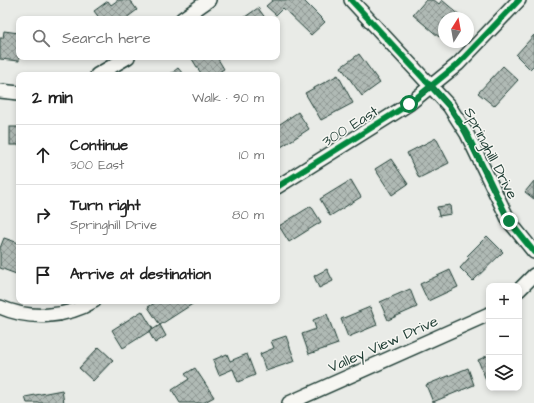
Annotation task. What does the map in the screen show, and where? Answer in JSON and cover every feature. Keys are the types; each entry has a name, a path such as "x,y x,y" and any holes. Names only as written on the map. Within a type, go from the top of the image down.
{"street":[{"path":"186,16 209,0"},
{"name":"Springhill Drive","path":"351,0 449,106 461,124 509,221 534,252"},
{"name":"300 East","path":"280,185 409,104 458,64 519,0"},
{"path":"102,72 123,60"},
{"path":"0,91 16,93"},
{"path":"522,287 534,275"},
{"path":"0,307 23,314 41,316 73,310 87,304"},
{"name":"Valley View Drive","path":"289,403 486,315"}],"building":[{"path":"118,0 130,0 137,10 129,16 98,16 94,11 108,1 111,5"},
{"path":"273,0 303,0 325,22 311,35 283,8 276,15 266,6"},
{"path":"426,0 434,0 439,4 442,0 456,12 438,12 438,36 413,15"},
{"path":"258,8 264,16 246,16"},
{"path":"4,31 16,33 16,60 19,61 0,59 0,38 3,38"},
{"path":"534,35 534,65 530,69 516,55"},
{"path":"359,54 380,83 362,96 341,67"},
{"path":"193,60 219,60 224,69 219,72 200,72"},
{"path":"503,66 518,80 494,106 478,93"},
{"path":"178,68 181,72 173,72"},
{"path":"338,75 353,103 321,120 305,93"},
{"path":"298,112 309,129 280,148 280,124"},
{"path":"10,127 16,127 16,145 10,145"},
{"path":"436,138 449,163 419,178 407,153"},
{"path":"391,159 408,184 392,195 375,169"},
{"path":"351,180 361,197 330,216 320,199"},
{"path":"534,181 534,199 525,192"},
{"path":"450,205 451,214 439,216 437,207"},
{"path":"311,206 321,222 289,242 280,225"},
{"path":"487,236 503,252 473,281 460,268 469,258 467,256"},
{"path":"4,238 16,242 16,274 0,268 0,248"},
{"path":"327,269 333,281 319,288 314,276"},
{"path":"450,270 458,287 428,301 420,284"},
{"path":"410,289 417,307 388,320 380,302"},
{"path":"153,304 192,304 160,325 148,307"},
{"path":"370,307 377,325 348,337 341,319"},
{"path":"142,311 153,329 123,348 112,330"},
{"path":"327,314 338,344 309,354 302,334 316,329 313,320"},
{"path":"160,325 166,336 155,343 149,332"},
{"path":"286,336 295,361 266,371 260,354 274,348 271,341"},
{"path":"99,347 113,360 93,381 79,368"},
{"path":"227,354 230,361 247,354 255,375 238,382 233,369 219,375 213,360"},
{"path":"486,356 486,380 478,360"},
{"path":"195,368 214,397 203,403 180,403 172,390 189,379 185,374"},
{"path":"468,368 474,385 433,402 426,385"},
{"path":"62,390 64,403 27,403 25,397"}],"cycle path":[{"path":"351,0 449,106 467,134 509,221 534,252"},
{"path":"280,185 409,104 458,64 519,0"}],"route":[{"path":"409,104 432,86 449,106 467,134 509,221"}]}
